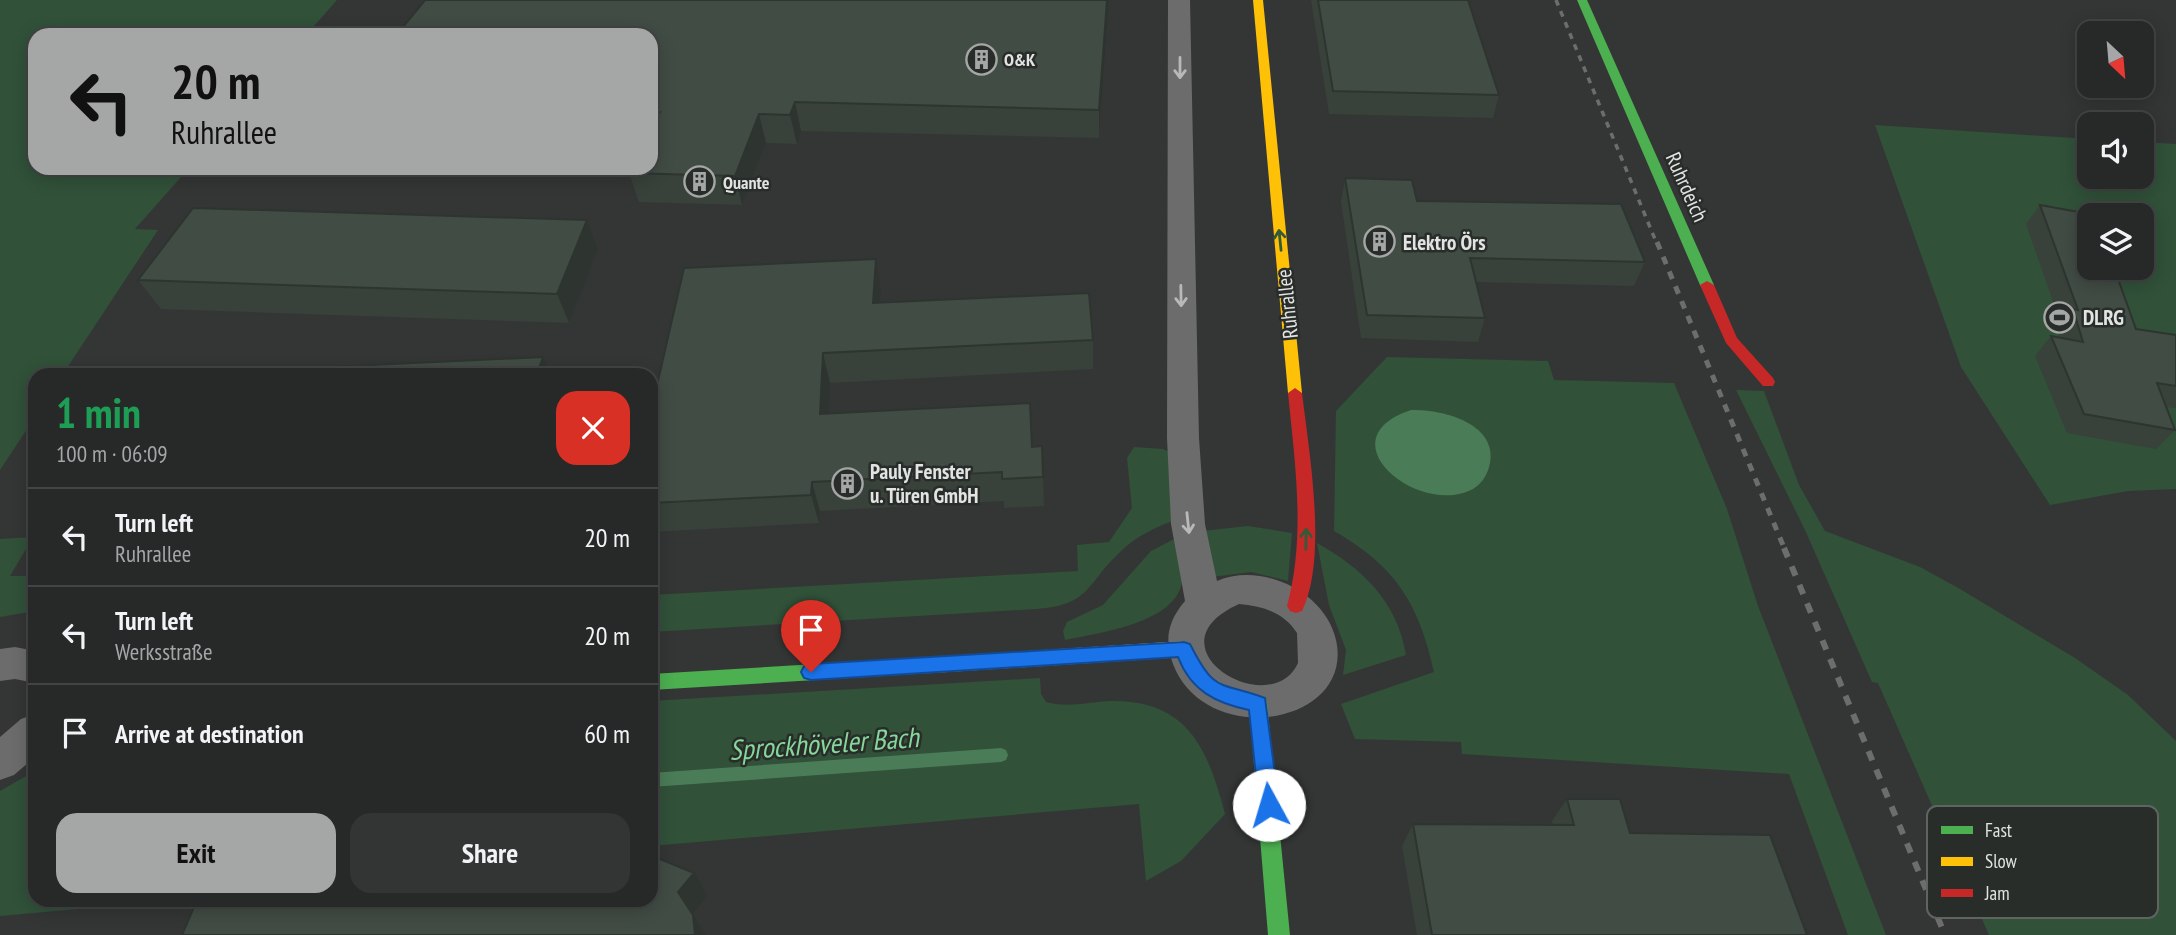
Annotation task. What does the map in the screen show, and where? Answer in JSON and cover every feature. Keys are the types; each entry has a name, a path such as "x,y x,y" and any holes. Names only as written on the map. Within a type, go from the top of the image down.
{"street":[{"path":"1179,0 1183,438 1188,524 1203,602"},
{"name":"Ruhrallee","path":"1258,0 1304,485 1304,583 1296,606"},
{"name":"Ruhrdeich","path":"1582,0 1731,340 1768,383"},
{"path":"1255,589 1277,594 1296,606 1311,623 1320,648 1316,670 1302,688 1280,699 1258,703 1226,697 1210,688 1192,670 1184,649 1188,621 1203,602 1217,594 1255,589"},
{"path":"658,682 1184,649"},
{"path":"0,665 15,663 28,666"},
{"path":"1258,703 1279,935"},
{"path":"0,762 28,738"}],"shaded area":[{"path":"0,0 337,0 312,28 28,28 28,175 183,175 135,229 158,230 67,368 28,368 28,428 0,470"},
{"name":"DLRG","path":"1875,125 2077,138 2077,189 2154,189 2154,143 2176,144 2176,489 2128,491 2050,505 1961,367"},
{"path":"1387,357 1548,361 1554,380 1674,383 1727,509 1758,606 1886,935 1848,935 1789,774 1462,754 1461,742 1355,739 1341,704 1434,672 1421,626 1401,589 1373,558 1334,531 1336,411"},
{"path":"1736,390 1764,391 1799,485 1825,531 1920,567 1960,589 2075,658 2128,695 2176,741 2176,935 1989,935 1982,918 2158,918 2158,806 1932,806 1878,683 1872,682 1805,530"},
{"path":"1411,410 1451,416 1476,428 1485,437 1490,449 1490,463 1477,487 1451,495 1428,493 1406,484 1388,471 1377,455 1376,439 1386,423"},
{"path":"1134,447 1163,449 1172,453 1176,520 1153,529 1132,542 1108,564 1086,591 1068,603 1036,609 658,632 658,595 1078,571 1077,545 1109,542 1132,508 1127,458"},
{"path":"1248,526 1292,533 1288,581 1251,572 1212,577 1202,531"},
{"path":"28,537 28,545 10,576 28,576 28,612 0,617 0,539"},
{"path":"1178,537 1182,581 1177,595 1166,607 1134,624 1065,640 1063,631 1067,622 1103,605 1151,551"},
{"path":"1317,543 1349,564 1375,588 1395,618 1406,655 1343,675 1346,650 1329,605"},
{"path":"1040,678 1041,694 1046,702 1062,705 1111,701 1138,703 1159,709 1177,719 1191,733 1202,750 1225,814 1181,861 1146,881 1139,804 658,845 658,701"},
{"path":"28,775 28,907 100,907 0,916 0,791"}],"building":[{"path":"425,0 1107,0 1099,110 795,102 790,115 759,114 735,176 658,174 658,28 402,28"},
{"path":"1318,0 1468,0 1499,95 1333,91"},
{"path":"1345,178 1412,180 1417,201 1621,204 1645,262 1470,258 1485,318 1367,315"},
{"path":"2040,205 2077,212 2077,280 2118,280 2136,329 2176,335 2176,386 2157,383 2175,430 2084,414 2051,336 2083,342 2073,309 2078,310"},
{"path":"193,208 587,220 557,294 138,280"},
{"path":"876,259 873,303 1089,293 1093,340 823,353 820,414 1030,403 1032,447 1042,446 1043,477 1002,479 1002,472 812,482 811,495 658,503 658,381 684,268"},
{"path":"543,357 539,368 308,368"},
{"path":"1567,799 1620,799 1630,833 1770,835 1807,935 1432,935 1413,824 1574,825"},
{"path":"658,859 694,873 678,892 693,915 695,935 182,935 194,907 658,907"}],"waterway":[{"name":"Sprockhöveler Bach","path":"658,780 1001,755"}],"railway":[{"path":"1556,0 1657,244"},
{"path":"1657,242 1785,550"},
{"path":"1784,548 1927,892"},
{"path":"1938,918 1945,935"}],"traffic: fast":[{"path":"1582,0 1707,285"},
{"path":"658,682 932,665"},
{"path":"1258,703 1279,935"}],"traffic: slow":[{"path":"1258,0 1295,393"},
{"path":"932,665 1184,649"}],"traffic: jam":[{"path":"1707,285 1731,340 1768,382"},
{"path":"1295,393 1306,529 1302,583 1296,606"}],"place":[{"name":"O&K","path":"981,59"},
{"name":"Quante","path":"700,182"},
{"name":"Elektro Örs","path":"1380,242"},
{"name":"DLRG","path":"2060,317"},
{"name":"Pauly Fenster u. Türen GmbH","path":"847,483"}],"route":[{"path":"811,672 1184,649 1192,670 1210,688 1226,697 1258,703 1269,805"}]}
